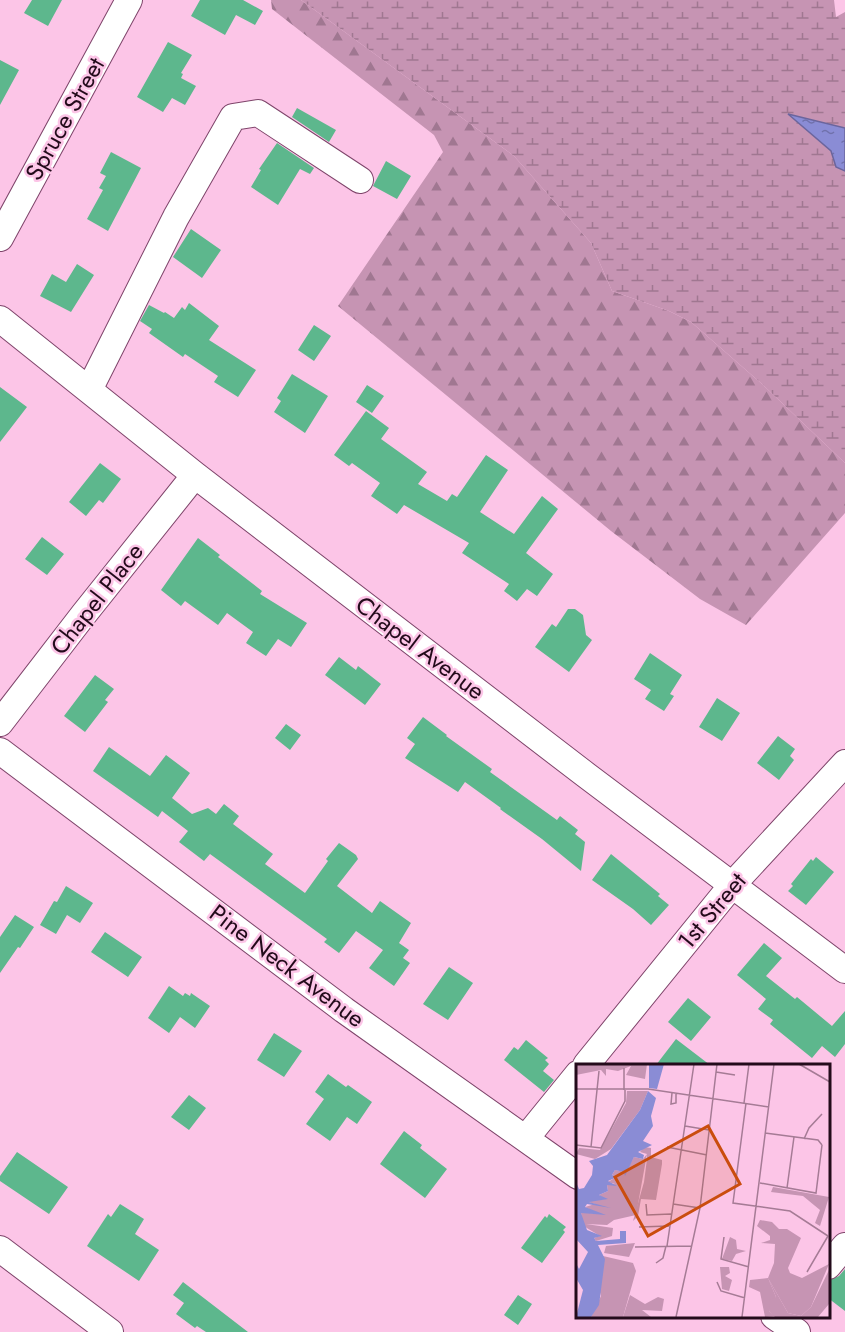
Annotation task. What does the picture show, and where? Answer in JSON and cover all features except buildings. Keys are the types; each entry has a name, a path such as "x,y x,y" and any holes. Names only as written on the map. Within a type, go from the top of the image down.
{"street":[{"name":"Spruce Street","path":"0,238 129,0"},
{"path":"89,390 176,217 233,117 258,113 360,180"},
{"name":"Chapel Avenue","path":"0,319 195,475 845,970"},
{"name":"Chapel Place","path":"0,723 195,475"},
{"name":"Pine Neck Avenue","path":"0,751 344,1010 576,1175"},
{"name":"1st Street","path":"587,1064 733,885 845,763"},
{"path":"526,1138 576,1076"},
{"path":"830,1264 845,1246"},
{"path":"0,1249 110,1332"}],"green space":[{"path":"271,0 301,0 514,156 591,243 612,291 669,311 691,322 762,384 845,463 845,513 746,625 700,599 611,531 338,306 443,152 434,135 272,9"},
{"path":"301,0 834,0 836,17 845,12 845,128 789,115 831,151 836,166 845,171 845,463 762,384 691,322 669,311 612,291 591,243 514,156"}],"water":[{"path":"788,114 845,128 845,171 836,167 831,151"}]}
